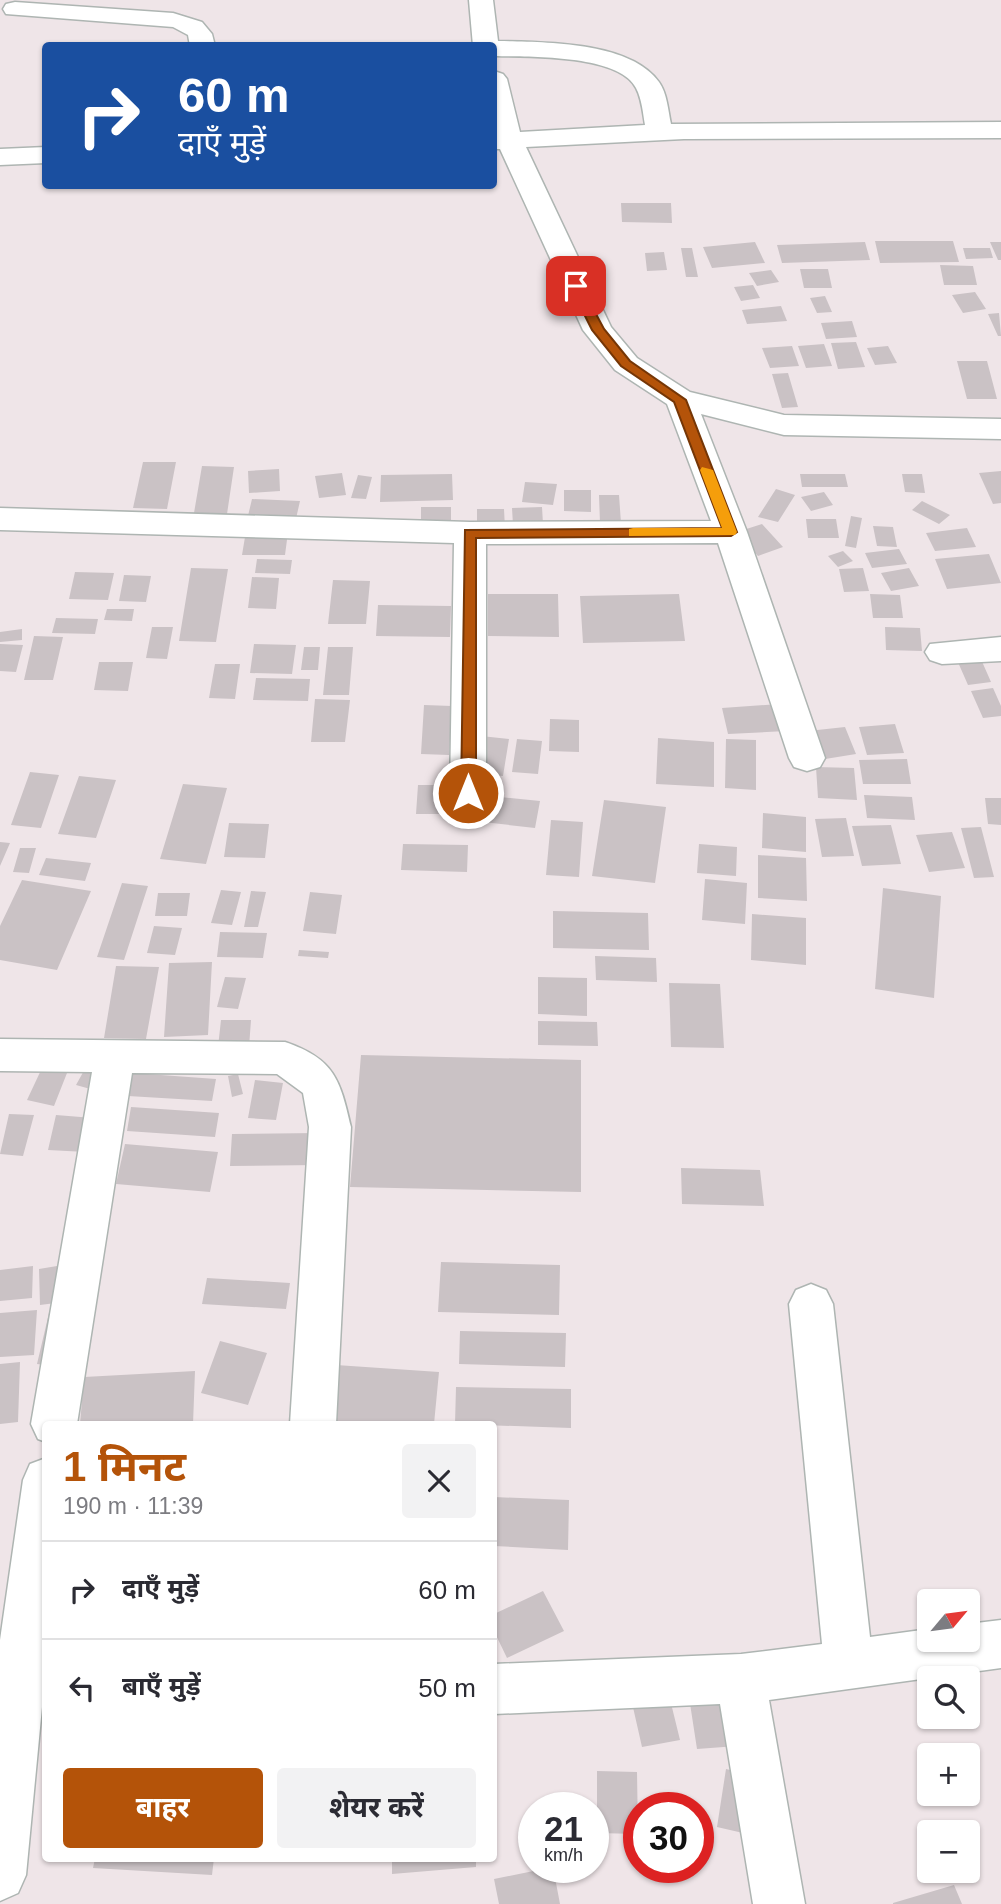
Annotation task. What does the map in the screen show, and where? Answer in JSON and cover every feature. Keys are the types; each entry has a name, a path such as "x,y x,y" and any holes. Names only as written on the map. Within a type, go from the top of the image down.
{"street":[{"path":"481,0 486,42"},
{"path":"13,12 173,20 193,25 202,35 203,42"},
{"path":"497,49 552,50 601,58 632,70 647,83 660,132"},
{"path":"497,106 501,141 598,330 626,364 680,400 784,425 1001,429"},
{"path":"501,141 660,132 1001,130"},
{"path":"0,157 42,155"},
{"path":"680,400 731,532 807,758"},
{"path":"0,519 470,533 731,532"},
{"path":"468,793 470,533"},
{"path":"942,652 1001,649"},
{"path":"0,1055 285,1058 321,1084 330,1127 313,1421"},
{"path":"54,1421 115,1056"},
{"path":"811,1304 848,1664"},
{"path":"0,1875 42,1515"},
{"path":"497,1689 741,1679 1001,1644"},
{"path":"741,1679 779,1904"}],"building":[{"path":"621,203 671,203 672,223 622,222"},
{"path":"875,241 953,241 959,262 880,263"},
{"path":"755,242 765,263 712,268 703,247"},
{"path":"865,242 870,260 782,263 777,245"},
{"path":"990,242 1001,242 1001,260 998,260"},
{"path":"681,248 692,248 698,277 686,277"},
{"path":"963,248 990,248 993,258 966,259"},
{"path":"664,252 667,270 647,271 645,253"},
{"path":"940,265 973,266 977,285 944,285"},
{"path":"800,269 828,269 832,288 804,288"},
{"path":"771,270 779,282 757,286 749,273"},
{"path":"753,285 760,298 741,301 734,287"},
{"path":"975,292 986,309 963,313 952,295"},
{"path":"825,296 832,312 817,313 810,298"},
{"path":"781,306 787,321 747,324 742,310"},
{"path":"999,313 1001,336 998,336 988,314"},
{"path":"852,321 857,337 826,339 821,323"},
{"path":"856,342 865,367 838,369 831,343"},
{"path":"824,344 832,366 806,368 798,346"},
{"path":"792,346 799,366 770,368 762,348"},
{"path":"888,346 897,363 875,365 867,348"},
{"path":"957,361 987,361 997,399 967,399"},
{"path":"788,373 798,407 782,408 772,374"},
{"path":"143,462 176,462 167,509 133,508"},
{"path":"202,466 234,467 227,514 194,513"},
{"path":"279,469 280,491 249,493 248,471"},
{"path":"1001,471 1001,503 993,504 979,473"},
{"path":"342,473 346,495 319,498 315,476"},
{"path":"452,474 453,500 380,502 381,475"},
{"path":"800,474 845,474 848,487 802,487"},
{"path":"902,474 922,474 925,493 905,492"},
{"path":"358,475 372,477 366,499 351,498"},
{"path":"525,482 557,484 553,505 522,502"},
{"path":"776,489 795,495 778,522 758,517"},
{"path":"564,490 591,490 591,512 564,511"},
{"path":"824,492 833,505 811,511 801,497"},
{"path":"599,495 619,495 621,523 600,523"},
{"path":"252,499 300,501 295,523 247,520"},
{"path":"922,501 950,515 939,524 912,510"},
{"path":"421,507 451,507 451,526 421,526"},
{"path":"542,507 543,524 513,525 512,508"},
{"path":"477,509 504,509 505,529 477,529"},
{"path":"851,516 862,518 856,548 845,546"},
{"path":"806,519 836,519 839,538 808,538"},
{"path":"762,524 783,547 758,556 737,532"},
{"path":"873,526 893,527 897,547 877,546"},
{"path":"967,528 976,547 935,551 926,533"},
{"path":"246,531 288,532 285,555 242,555"},
{"path":"899,549 907,564 872,568 865,553"},
{"path":"843,551 853,561 838,567 828,556"},
{"path":"989,554 1001,583 947,589 935,559"},
{"path":"257,559 292,560 290,574 255,573"},
{"path":"191,568 228,569 216,642 179,641"},
{"path":"863,568 869,591 844,592 839,569"},
{"path":"909,568 919,586 891,591 881,573"},
{"path":"75,572 114,573 108,600 69,599"},
{"path":"124,575 151,576 146,602 119,601"},
{"path":"252,577 279,578 276,609 248,608"},
{"path":"333,580 370,581 366,624 328,624"},
{"path":"488,594 558,594 559,637 488,636"},
{"path":"679,594 685,641 583,643 580,596"},
{"path":"870,594 900,595 903,618 873,618"},
{"path":"378,605 451,606 450,637 376,636"},
{"path":"107,609 134,609 132,621 104,620"},
{"path":"56,618 98,619 95,634 52,633"},
{"path":"152,627 173,627 167,659 146,658"},
{"path":"885,627 920,628 922,651 886,650"},
{"path":"22,629 22,640 0,642 0,632"},
{"path":"34,636 63,637 53,680 24,680"},
{"path":"0,644 23,645 16,672 0,671"},
{"path":"254,644 296,645 292,674 250,673"},
{"path":"304,647 320,647 318,670 301,670"},
{"path":"328,647 353,647 349,695 323,695"},
{"path":"980,657 991,682 968,685 957,660"},
{"path":"99,662 133,662 128,691 94,690"},
{"path":"215,664 240,664 235,699 209,698"},
{"path":"256,678 310,679 308,701 253,700"},
{"path":"993,688 1001,706 1001,716 983,718 971,691"},
{"path":"315,699 350,700 345,742 311,742"},
{"path":"779,704 786,731 728,734 722,708"},
{"path":"424,705 452,706 449,755 421,754"},
{"path":"550,719 579,720 579,752 549,751"},
{"path":"895,724 904,753 867,755 859,727"},
{"path":"845,727 856,754 819,760 808,731"},
{"path":"481,736 509,739 503,776 474,773"},
{"path":"658,738 714,742 714,787 656,784"},
{"path":"517,739 542,741 538,774 512,772"},
{"path":"726,739 756,740 756,790 725,788"},
{"path":"907,759 911,784 863,784 859,760"},
{"path":"816,767 854,768 857,800 818,798"},
{"path":"30,772 59,775 41,828 11,825"},
{"path":"79,776 116,780 96,838 58,834"},
{"path":"183,784 227,788 206,864 160,859"},
{"path":"418,785 448,785 446,814 416,814"},
{"path":"864,795 912,797 915,820 867,818"},
{"path":"489,796 540,801 535,828 483,822"},
{"path":"985,798 1001,798 1001,825 988,824"},
{"path":"604,800 666,807 655,883 592,876"},
{"path":"763,813 806,817 806,852 762,848"},
{"path":"846,818 854,856 822,857 815,819"},
{"path":"551,820 583,822 579,877 546,875"},
{"path":"229,823 269,824 265,858 224,857"},
{"path":"891,825 901,864 862,866 852,826"},
{"path":"981,827 994,877 974,878 961,828"},
{"path":"952,832 965,868 929,872 916,835"},
{"path":"0,842 10,843 0,866"},
{"path":"403,844 468,845 467,872 401,870"},
{"path":"699,844 737,847 736,876 697,873"},
{"path":"20,848 36,848 29,873 13,872"},
{"path":"758,855 806,858 807,901 758,898"},
{"path":"46,858 91,863 85,881 39,875"},
{"path":"705,879 747,883 745,924 702,920"},
{"path":"22,880 91,891 57,970 0,960 0,926"},
{"path":"122,883 148,886 124,960 97,957"},
{"path":"883,888 941,896 934,998 875,989"},
{"path":"221,890 241,892 232,925 211,923"},
{"path":"251,891 266,892 258,927 244,927"},
{"path":"310,892 342,895 336,934 303,931"},
{"path":"158,893 190,893 187,916 155,916"},
{"path":"553,911 648,913 649,950 553,948"},
{"path":"752,914 806,918 806,965 751,960"},
{"path":"154,926 182,928 175,955 147,953"},
{"path":"220,932 267,933 263,958 217,957"},
{"path":"299,950 329,952 328,958 298,956"},
{"path":"595,956 656,958 657,982 596,980"},
{"path":"212,962 208,1035 164,1037 169,963"},
{"path":"116,966 159,967 146,1039 104,1038"},
{"path":"225,977 246,978 238,1009 217,1007"},
{"path":"538,977 587,978 587,1016 538,1014"},
{"path":"669,983 720,984 724,1048 671,1047"},
{"path":"221,1020 251,1020 249,1047 218,1047"},
{"path":"538,1021 597,1022 598,1046 538,1045"},
{"path":"361,1055 581,1060 581,1192 350,1187"},
{"path":"86,1067 104,1073 94,1090 76,1085"},
{"path":"42,1068 67,1073 54,1106 27,1100"},
{"path":"133,1073 216,1079 212,1101 128,1096"},
{"path":"238,1074 243,1094 232,1097 228,1076"},
{"path":"255,1080 283,1083 276,1120 248,1118"},
{"path":"131,1107 219,1113 215,1137 127,1131"},
{"path":"9,1114 34,1115 23,1156 0,1154"},
{"path":"56,1115 93,1118 86,1152 48,1150"},
{"path":"318,1133 317,1165 230,1166 232,1134"},
{"path":"125,1144 218,1152 210,1192 116,1184"},
{"path":"681,1168 760,1170 764,1206 682,1204"},
{"path":"441,1262 560,1265 559,1315 438,1312"},
{"path":"69,1264 71,1301 40,1305 39,1269"},
{"path":"33,1266 32,1298 0,1301 0,1270"},
{"path":"207,1278 290,1283 286,1309 202,1304"},
{"path":"37,1310 34,1355 0,1357 0,1313"},
{"path":"49,1313 66,1315 53,1366 37,1364"},
{"path":"460,1331 566,1333 565,1367 459,1364"},
{"path":"220,1341 267,1353 248,1405 201,1393"},
{"path":"20,1362 18,1422 0,1424 0,1364"},
{"path":"336,1365 439,1372 434,1421 328,1421"},
{"path":"195,1371 193,1421 80,1421 84,1377"},
{"path":"456,1387 571,1389 571,1428 497,1425 497,1421 455,1421"},
{"path":"497,1497 569,1500 568,1550 497,1546"},
{"path":"543,1591 564,1631 507,1658 497,1637 497,1613"},
{"path":"667,1687 680,1740 642,1747 630,1694"},
{"path":"728,1693 737,1746 697,1749 689,1697"},
{"path":"726,1769 751,1775 743,1833 717,1827"},
{"path":"597,1771 637,1772 637,1792 623,1792 623,1834 609,1833 609,1792 597,1792"},
{"path":"94,1862 214,1862 212,1875 93,1868"},
{"path":"392,1862 476,1862 476,1867 392,1874"},
{"path":"518,1874 518,1883 556,1883 560,1904 499,1904 494,1879"},
{"path":"954,1885 962,1904 893,1904 893,1903"}],"slow traffic":[{"path":"633,532 731,532 707,470"}],"route":[{"path":"468,793 470,533 731,532 680,400 626,364 598,330 576,286"}]}
